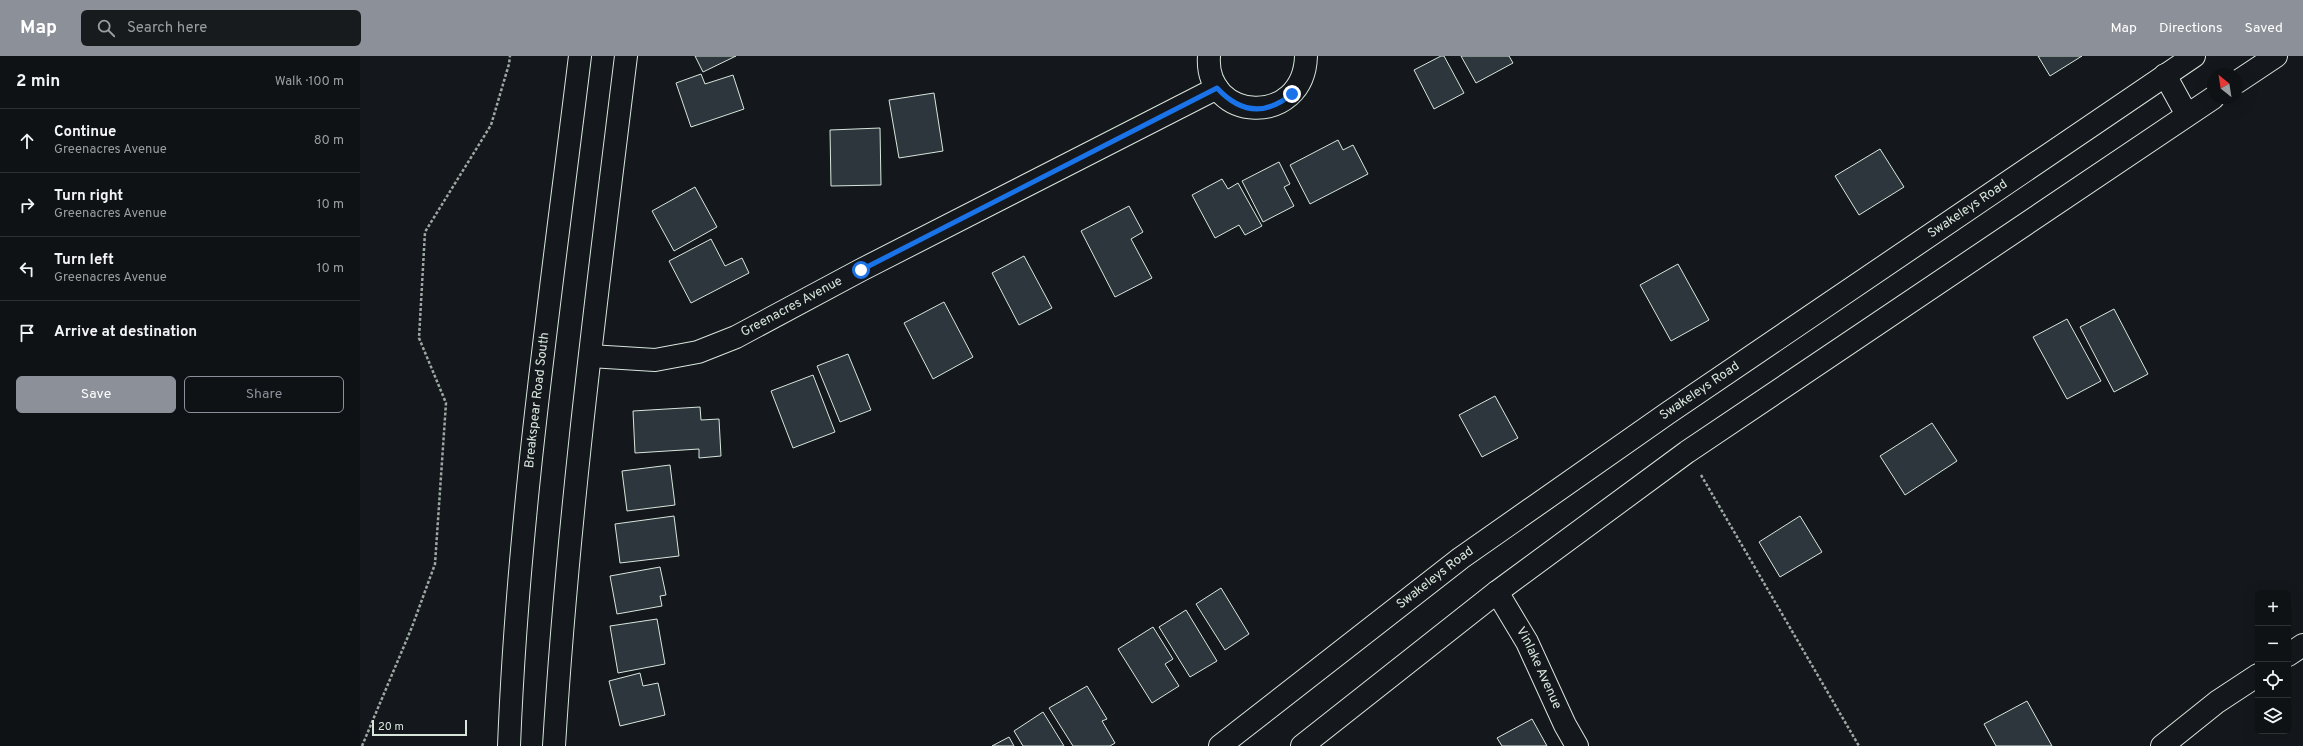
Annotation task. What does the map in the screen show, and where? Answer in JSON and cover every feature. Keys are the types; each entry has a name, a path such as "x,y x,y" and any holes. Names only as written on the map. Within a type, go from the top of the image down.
{"street":[{"name":"Breakspear Road South","path":"509,746 521,548 535,414 580,56"},
{"path":"554,746 559,668 590,356 626,56"},
{"path":"1209,56 1211,76 1217,88 1227,98 1239,106 1253,109 1268,108 1281,103 1292,94 1301,82 1306,69 1306,56"},
{"name":"Swakeleys Road","path":"1220,746 1461,558 1668,413 2194,56"},
{"path":"2243,78 2276,56"},
{"path":"2165,75 2187,115"},
{"name":"Greenacres Avenue","path":"590,356 655,360 698,352 736,337 861,270 1217,88"},
{"path":"1302,746 1497,592 1687,452 2207,102"},
{"name":"Vinlake Avenue","path":"1497,592 1530,648 1565,725 1577,746"},
{"path":"2291,653 2303,646"},
{"path":"2162,746 2217,702 2255,677"}],"path":[{"path":"362,746 412,627 435,564 446,403 419,338 425,232 491,125 510,56"},
{"path":"1687,452 1859,746"}],"building":[{"path":"695,56 736,56 703,72"},
{"path":"1441,56 1444,56 1464,93 1434,109 1414,70"},
{"path":"1461,56 1509,56 1513,63 1476,83"},
{"path":"2038,56 2082,56 2050,76"},
{"path":"701,74 705,84 733,75 744,109 691,127 676,83"},
{"path":"934,93 943,151 899,158 889,100"},
{"path":"880,128 881,185 831,186 830,130"},
{"path":"1338,140 1343,150 1353,145 1368,174 1310,204 1290,165"},
{"path":"1880,149 1904,187 1859,215 1835,176"},
{"path":"1279,162 1290,184 1284,187 1294,206 1263,222 1242,181"},
{"path":"1222,179 1228,189 1238,183 1262,226 1245,235 1239,225 1215,238 1192,195"},
{"path":"695,187 717,227 674,251 652,211"},
{"path":"1129,206 1143,232 1131,239 1152,278 1115,297 1081,231"},
{"path":"711,239 725,266 742,258 749,273 691,303 669,261"},
{"path":"1024,256 1052,308 1019,325 992,273"},
{"path":"1678,264 1709,320 1671,341 1640,285"},
{"path":"944,302 973,357 933,379 904,323"},
{"path":"2114,309 2148,374 2114,392 2080,327"},
{"path":"2067,319 2101,381 2067,399 2033,337"},
{"path":"848,354 871,410 840,422 817,366"},
{"path":"813,375 835,432 793,448 771,391"},
{"path":"1495,396 1518,438 1482,457 1459,415"},
{"path":"700,407 701,420 719,419 721,456 699,458 699,449 635,453 633,411"},
{"path":"1932,423 1957,461 1905,495 1880,456"},
{"path":"670,465 675,505 627,511 622,471"},
{"path":"674,516 679,556 620,563 615,524"},
{"path":"1800,516 1822,552 1780,577 1759,542"},
{"path":"660,567 666,595 660,596 662,606 617,614 610,576"},
{"path":"1221,588 1249,634 1225,650 1196,604"},
{"path":"1186,610 1217,661 1190,677 1159,627"},
{"path":"657,619 665,664 618,673 610,626"},
{"path":"1153,627 1173,659 1165,664 1179,686 1152,703 1118,649"},
{"path":"640,673 643,686 658,683 665,715 620,726 609,681"},
{"path":"1087,686 1107,719 1102,721 1115,743 1110,746 1073,746 1049,708"},
{"path":"2027,701 2052,746 1996,746 1984,724"},
{"path":"1043,712 1064,746 1023,746 1014,731"},
{"path":"1532,719 1547,746 1502,746 1497,738"},
{"path":"1009,737 1014,746 992,746"}],"route":[{"path":"861,270 1217,88 1227,98 1239,106 1253,109 1268,108 1281,103 1292,94"}]}
